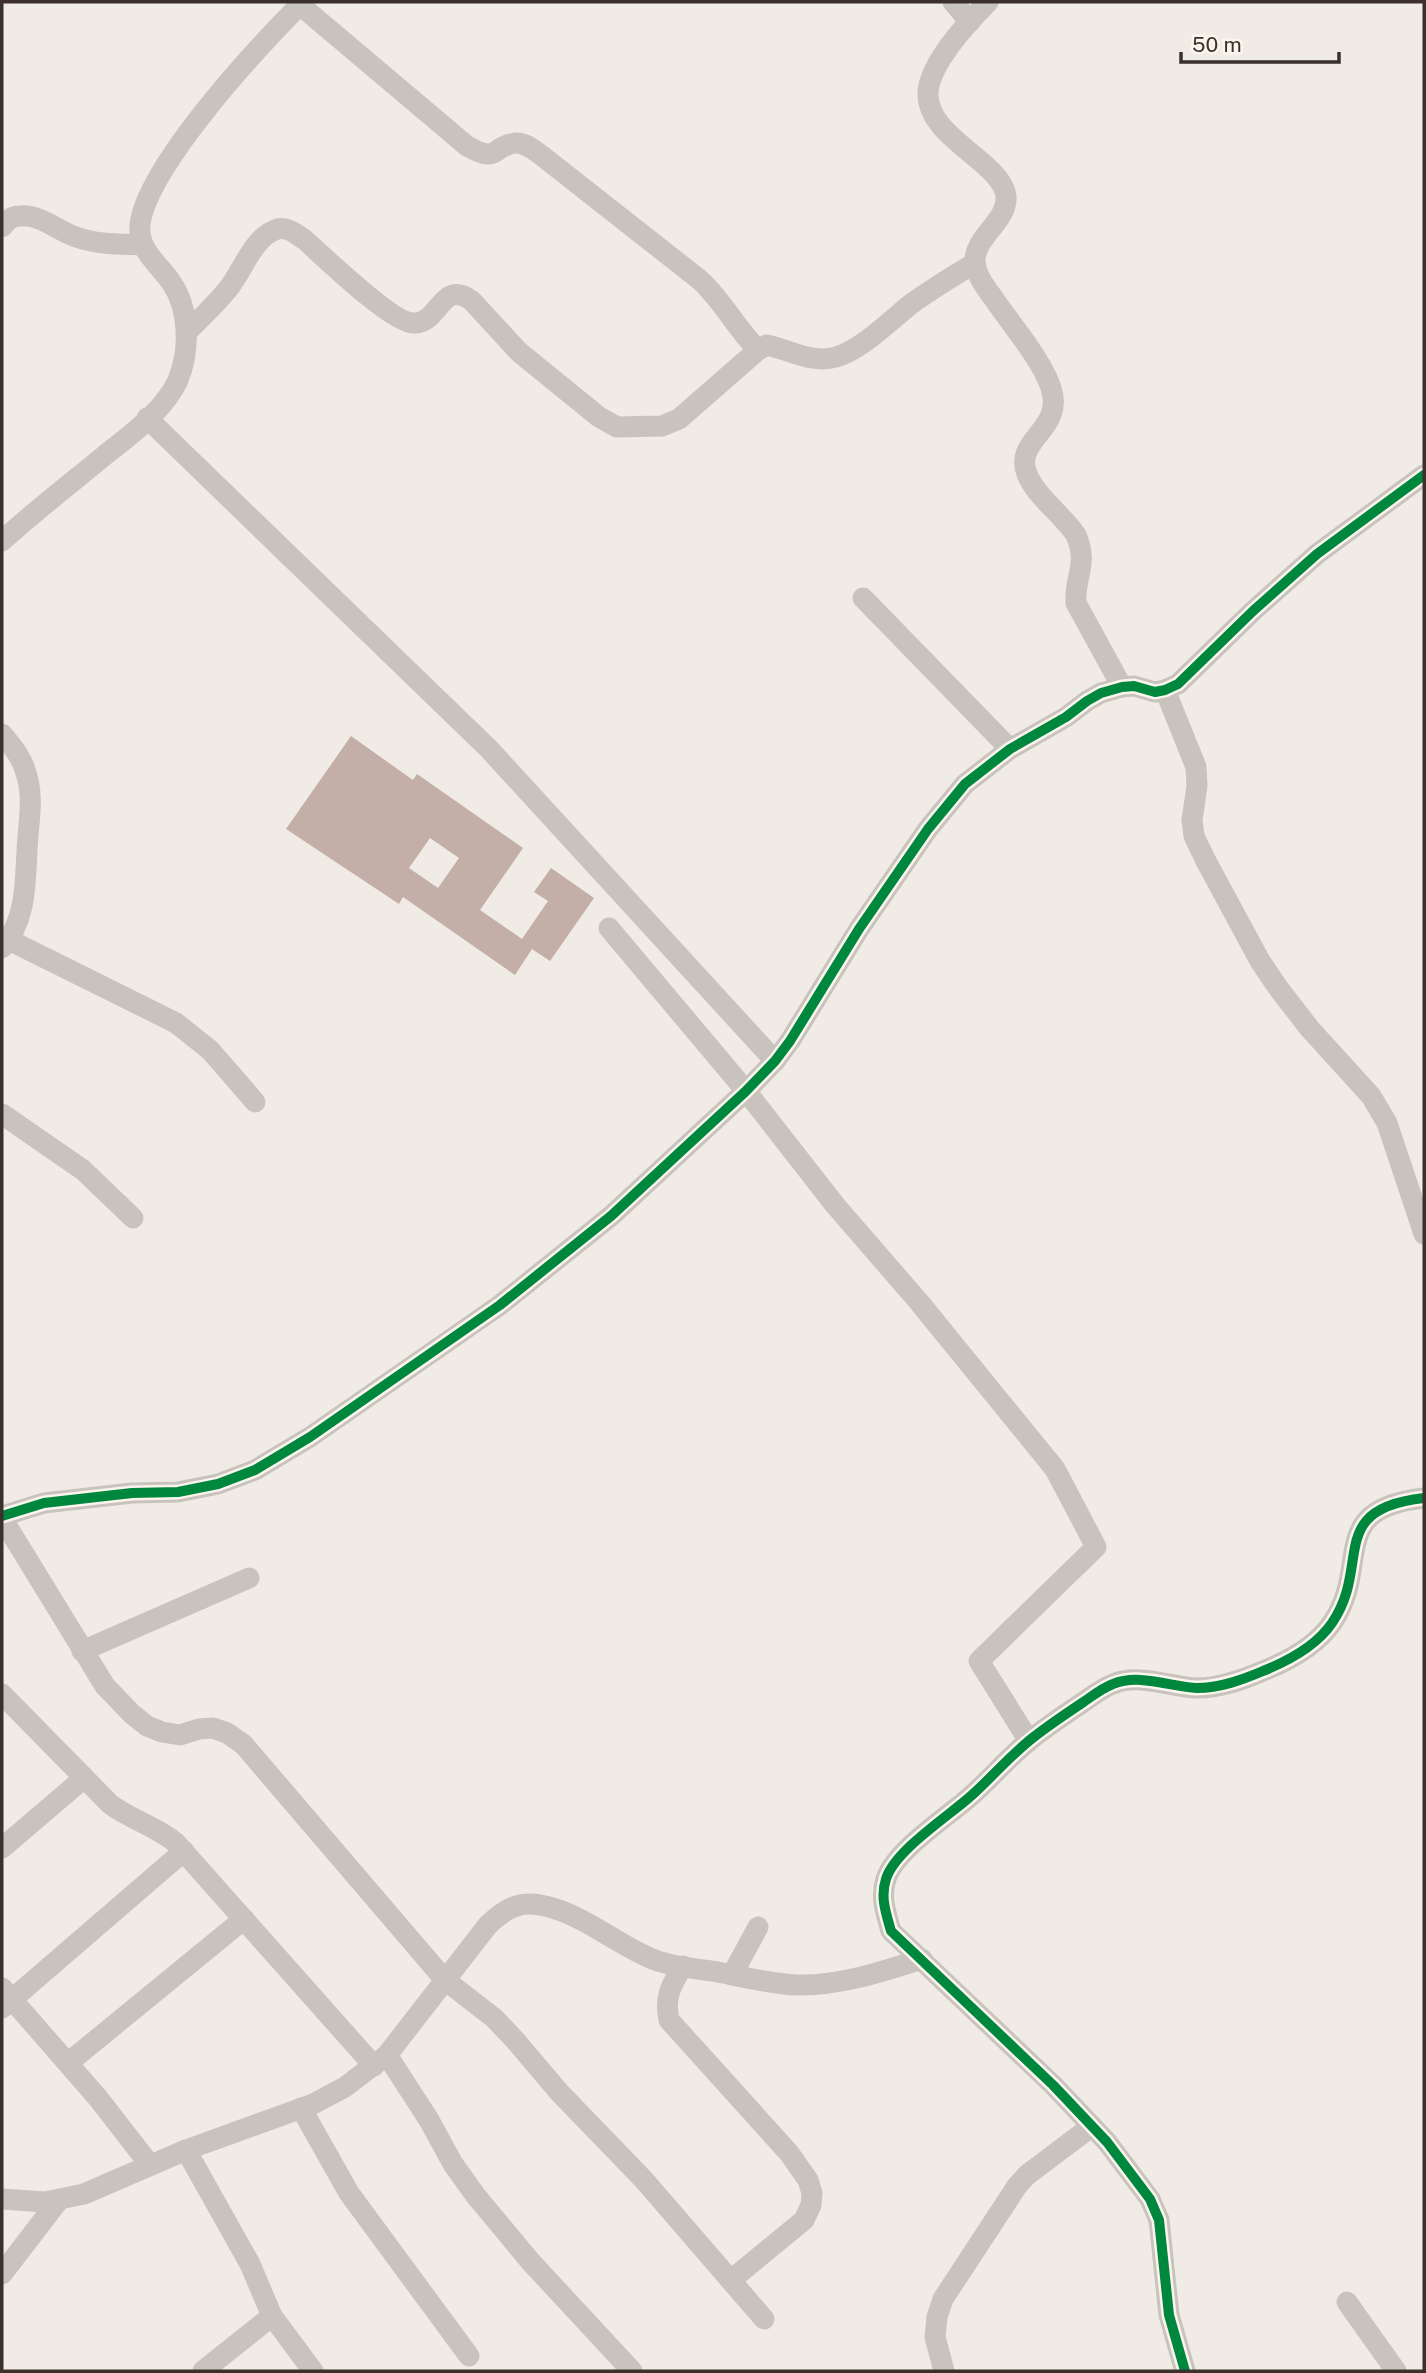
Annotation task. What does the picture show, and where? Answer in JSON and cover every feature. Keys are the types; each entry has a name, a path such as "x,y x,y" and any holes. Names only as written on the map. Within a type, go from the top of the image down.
{"street":[{"path":"953,2 970,22"},
{"path":"988,2 944,55 928,92 929,106 951,137 991,173 1006,196 1004,208 978,247 975,263 983,283 1044,372 1051,388 1055,405 1051,419 1032,441 1024,463 1031,483 1076,535 1081,546 1083,561 1076,603 1122,687"},
{"path":"2,541 132,433 164,402 177,381 184,357 184,313 173,284 143,245 140,220 154,186 172,156 271,34 301,3 467,146 480,154 490,155 514,143 523,144 541,155 708,287 741,332 758,350"},
{"path":"2,227 10,218 21,215 36,218 76,237 104,244 143,245"},
{"path":"186,333 228,289 264,237 273,230 282,228 305,240 400,319 413,323 424,321 444,299 454,294 464,295 519,352 599,418 617,427 662,426 679,419 767,345 797,355 836,357 856,347 925,295 975,263"},
{"path":"147,418 489,749 775,1061"},
{"path":"764,2319 644,2180 559,2092 501,2025 445,1980 243,1744 227,1733 213,1728 180,1735 147,1726 105,1686 2,1517 44,1503 132,1493 178,1492 218,1484 255,1470 310,1437 500,1305 611,1216 775,1061 859,929 928,829 965,784 1010,749 1066,717 1087,701 1122,687 1155,692 1178,684 1317,554 1424,475"},
{"path":"863,598 1010,749"},
{"path":"1165,690 1196,767 1197,786 1192,820 1194,836 1260,961 1310,1029 1371,1097 1387,1123 1424,1234"},
{"path":"2,734 25,768 31,809 23,903 19,920 5,944 176,1023 210,1050 255,1102"},
{"path":"609,928 1055,1469 1072,1499 1096,1547 979,1661 1029,1741"},
{"path":"2,1114 83,1170 133,1218"},
{"path":"1164,2371 1183,2364 1169,2315 1159,2220 1150,2199 1092,2126 1053,2085 891,1931 883,1903 886,1878 901,1854 973,1795 1029,1741 1064,1714 1114,1683 1135,1681 1197,1688 1226,1685 1266,1671 1316,1642 1333,1622 1347,1592 1354,1544 1361,1525 1372,1513 1387,1506 1424,1498"},
{"path":"82,1651 249,1578"},
{"path":"2,1694 121,1813 166,1835 184,1852 244,1919 380,2060 429,2120 453,2164 470,2188 530,2261 632,2371"},
{"path":"2,1848 84,1778"},
{"path":"150,2165 68,2063 5,1999 184,1852"},
{"path":"2,2199 58,2201 84,2194 186,2150 301,2108 345,2087 380,2060 488,1924 505,1909 525,1904 546,1906 587,1923 658,1961 770,1983 798,1985 843,1981 922,1959"},
{"path":"68,2063 244,1919"},
{"path":"732,1975 758,1927"},
{"path":"683,1966 667,1994 669,2020 789,2153 808,2180 811,2193 804,2220 731,2280"},
{"path":"301,2108 349,2193 469,2356"},
{"path":"944,2371 935,2337 937,2316 955,2279 1017,2186 1027,2175 1092,2126"},
{"path":"186,2150 250,2264 272,2316 313,2371"},
{"path":"2,2274 58,2201"},
{"path":"1347,2302 1396,2371"},
{"path":"204,2371 272,2316"}],"building":[{"path":"351,736 413,780 417,774 523,848 480,910 522,939 548,901 534,892 551,868 594,898 550,961 532,949 515,975 403,897 399,904 286,829","holes":["430,838 459,858 438,888 409,868"]}],"cycle path":[{"path":"2,1516 44,1503 132,1493 178,1492 218,1484 255,1470 310,1437 500,1305 611,1216 775,1061 859,929 928,829 965,784 1010,749 1101,693 1134,686 1155,692 1178,684 1317,554 1424,475"},
{"path":"1185,2371 1169,2315 1159,2220 1150,2199 1107,2142 1053,2085 891,1931 884,1886 891,1868 911,1845 972,1795 1022,1747 1105,1688 1133,1680 1197,1688 1222,1685 1273,1667 1310,1645 1326,1631 1343,1601 1362,1527 1373,1514 1393,1504 1424,1498"}]}
